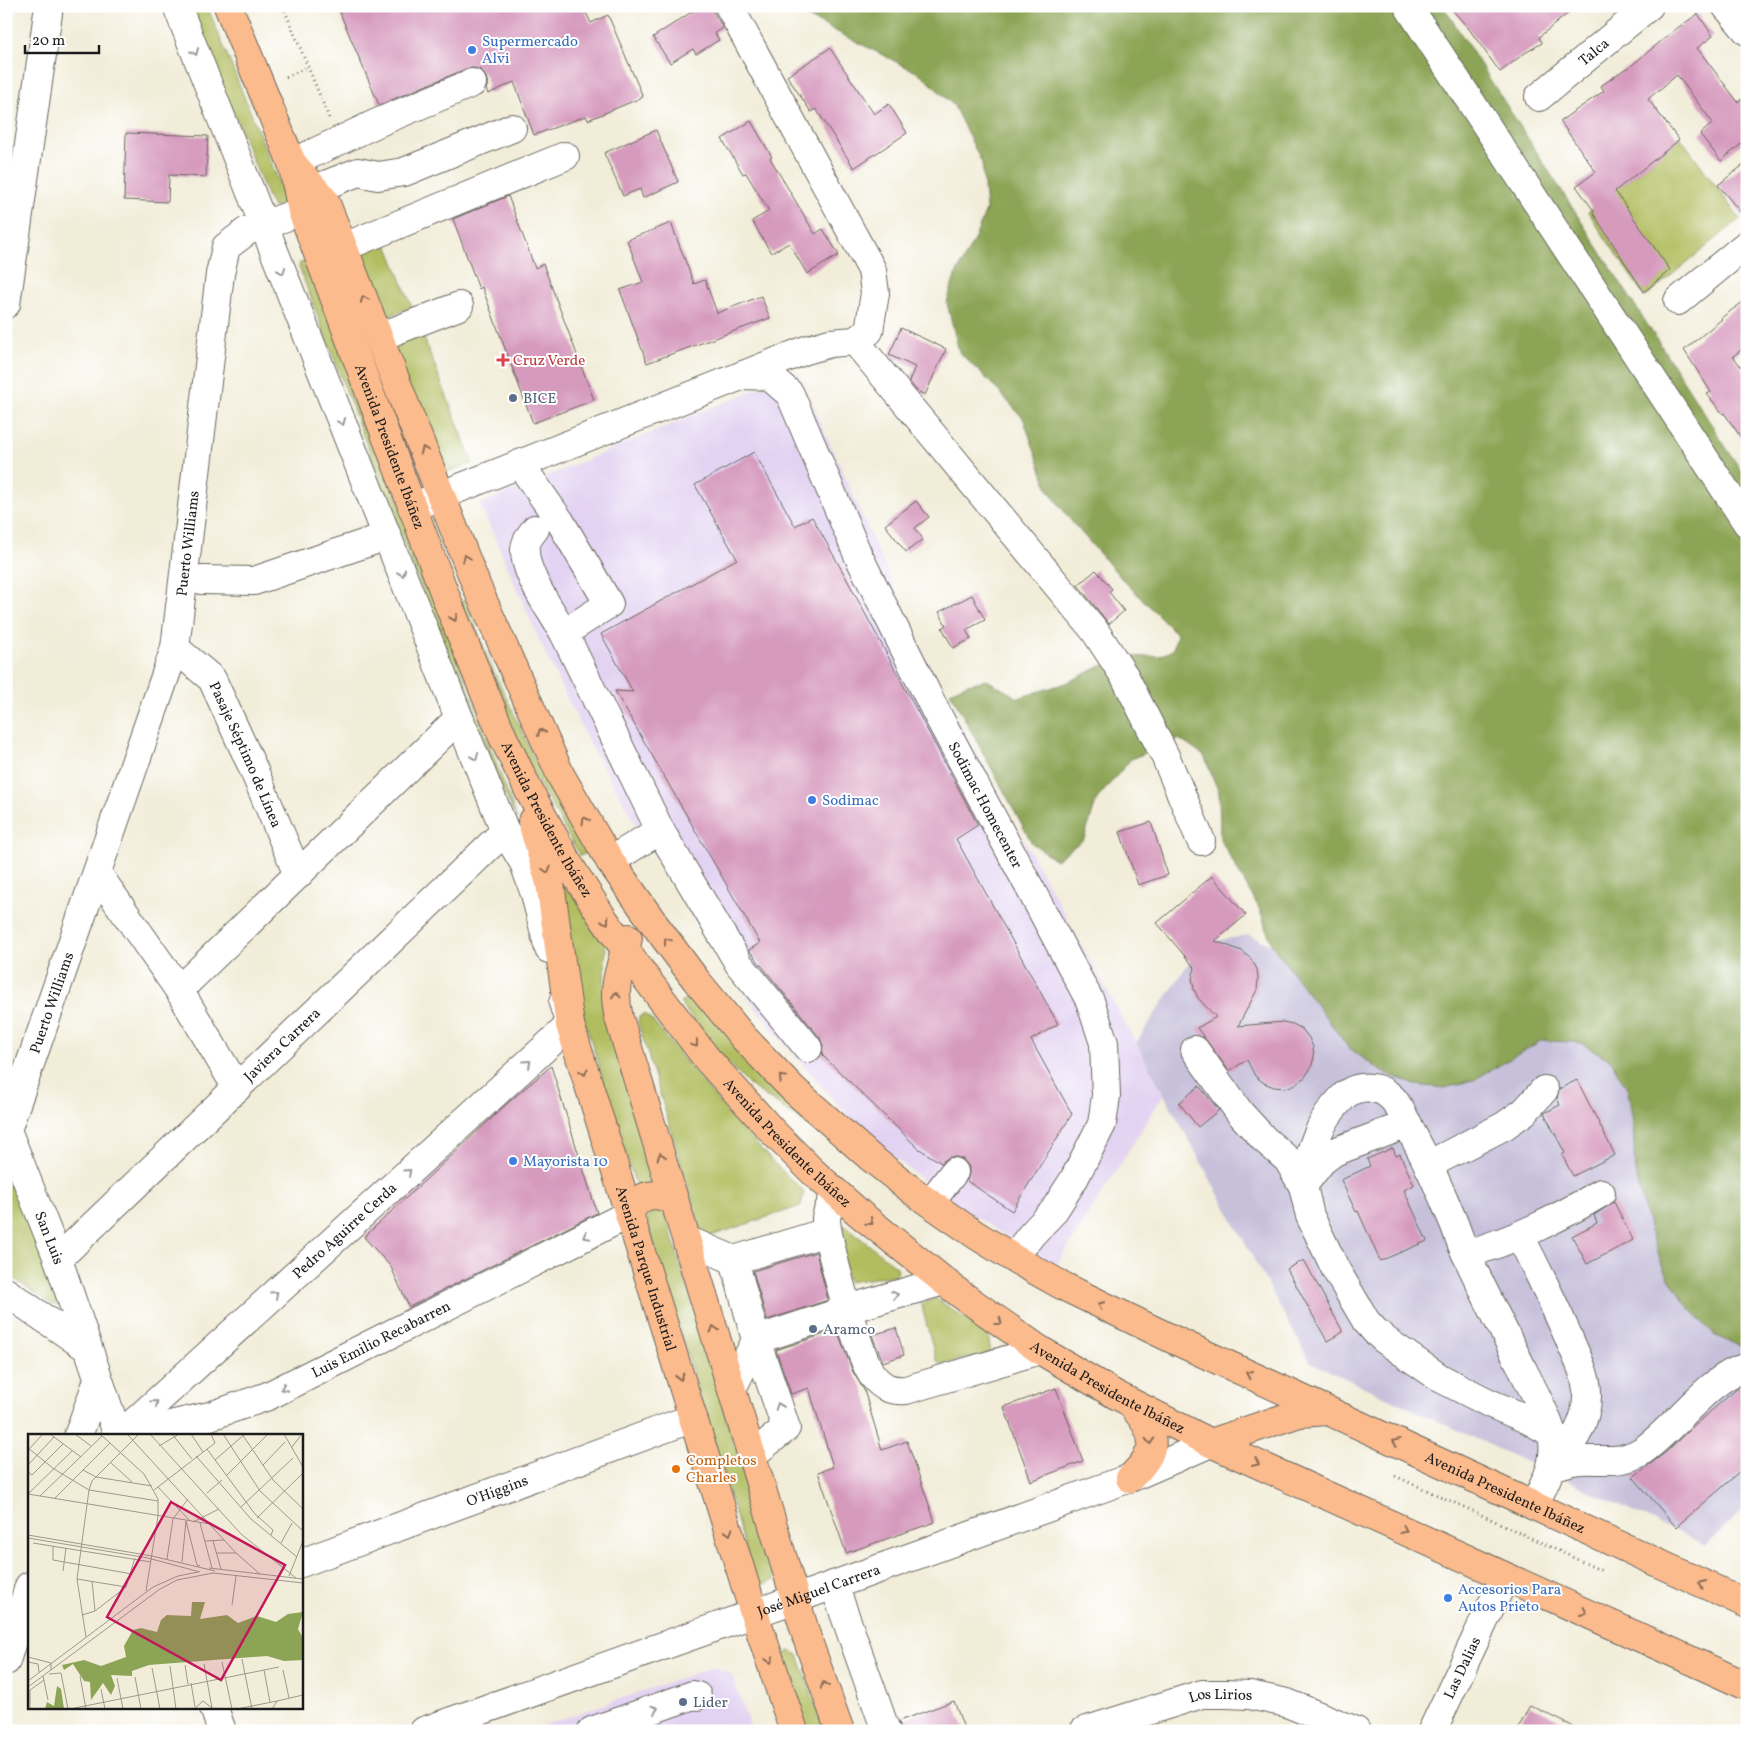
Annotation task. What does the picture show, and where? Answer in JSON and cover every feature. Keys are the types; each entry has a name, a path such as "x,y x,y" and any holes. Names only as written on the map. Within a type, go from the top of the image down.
{"main road":[{"name":"Avenida Presidente Ibáñez","path":"228,6 308,200 412,507 450,608 502,735 568,863 625,950 707,1059 773,1132 812,1172 896,1244 943,1281 1040,1350 1130,1402 1211,1443 1747,1686"},
{"name":"Avenida Presidente Ibáñez","path":"308,200 325,201 494,626 548,748 574,801 610,861 696,980 771,1067 817,1112 871,1158 930,1203 1013,1258 1093,1301 1747,1604"},
{"name":"Avenida Parque Industrial","path":"520,772 522,788 550,883 570,1025 754,1613 794,1731"},
{"path":"630,890 632,916 616,984 616,1006 811,1648 840,1731"},
{"path":"629,1214 637,1202 649,1196 666,1196 675,1203"},
{"path":"1130,1402 1149,1431 1152,1442 1149,1455 1144,1464 1130,1478"},
{"path":"1211,1443 1299,1413 1330,1411"}],"street":[{"path":"6,304 49,6"},
{"path":"176,6 459,718 505,831 524,863 535,894 558,986 570,1025"},
{"path":"412,507 806,350 830,343 855,341 869,331 876,293 872,270 729,6"},
{"path":"1408,6 1747,523"},
{"name":"Talca","path":"1540,97 1649,6"},
{"path":"1726,6 1747,31"},
{"path":"292,163 472,83"},
{"name":"Puerto Williams","path":"7,1132 175,648 220,274 226,247 247,231 264,226 358,172 378,176 404,172 512,128"},
{"path":"344,247 566,156"},
{"path":"1678,301 1747,244"},
{"path":"379,337 459,306"},
{"path":"855,341 1095,632 1129,685 1166,758 1201,841"},
{"name":"Sodimac Homecenter","path":"743,375 769,376 790,394 858,555 935,710 1090,1001 1104,1043 1106,1096 1102,1124 1074,1179 1053,1212 1013,1258"},
{"path":"520,464 560,521 609,604 564,633"},
{"path":"535,529 530,535 525,549 528,571 564,633 660,830 739,964 808,1048"},
{"path":"202,580 254,581 387,536"},
{"name":"Pasaje Séptimo de Línea","path":"175,648 212,679 298,874"},
{"path":"179,990 459,718"},
{"path":"610,861 660,830"},
{"name":"Javiera Carrera","path":"58,1259 505,831"},
{"path":"97,873 179,990 237,1088"},
{"name":"Pedro Aguirre Cerda","path":"121,1434 570,1025"},
{"path":"1194,1050 1240,1113 1264,1139 1288,1160 1303,1186 1310,1216 1322,1241 1366,1321 1375,1331 1440,1378 1529,1420 1552,1433"},
{"path":"1303,1186 1314,1141 1324,1121 1347,1092 1363,1087 1380,1090 1393,1099 1408,1124 1428,1165 1454,1222 1466,1254 1534,1392 1552,1433 1554,1449 1552,1467"},
{"path":"1428,1165 1504,1126 1524,1112 1544,1090"},
{"path":"1303,1186 1322,1161 1334,1152 1408,1124"},
{"name":"San Luis","path":"7,1132 58,1259 98,1380 118,1434"},
{"path":"930,1203 954,1172"},
{"path":"836,1193 826,1215 827,1232 862,1353 871,1375 883,1386 894,1391 906,1390 1040,1350"},
{"path":"1466,1254 1499,1245 1520,1236 1560,1217 1601,1193"},
{"name":"Luis Emilio Recabarren","path":"128,1434 210,1416 268,1396 629,1214"},
{"path":"687,1240 734,1260 827,1232"},
{"path":"1520,1236 1546,1287 1581,1367 1587,1393 1585,1410 1579,1431 1571,1445 1552,1467 1534,1506"},
{"path":"734,1260 756,1340 786,1428 752,1455"},
{"path":"732,1389 756,1340 849,1309 943,1281"},
{"path":"6,1292 87,1348"},
{"path":"1552,1467 1582,1460 1615,1461 1641,1451 1721,1379 1739,1369 1747,1367"},
{"path":"79,1434 98,1380"},
{"name":"O'Higgins","path":"302,1563 694,1418"},
{"name":"José Miguel Carrera","path":"424,1731 1130,1478 1211,1443"},
{"name":"Las Dalias","path":"1432,1731 1505,1576"},
{"path":"834,1585 886,1731"},
{"path":"6,1661 22,1594"},
{"name":"Los Lirios","path":"1088,1730 1202,1694 1250,1696 1287,1703 1356,1731"},
{"path":"592,1731 693,1695 697,1696"},
{"path":"1287,1703 1297,1731"},
{"path":"215,1710 222,1731"}],"path":[{"path":"283,6 338,142"},
{"path":"286,76 308,68"},
{"path":"1395,1476 1602,1571"}],"shaded area":[{"name":"Sodimac","path":"798,372 922,650 946,699 1164,1094 1057,1265 998,1231 937,1191 881,1147 841,1108 774,1032 755,1007 716,954 658,863 586,737 545,653 480,504"},
{"path":"1249,935 1272,945 1289,968 1382,1072 1415,1085 1445,1088 1512,1058 1542,1040 1581,1043 1611,1060 1627,1091 1633,1122 1635,1172 1650,1231 1664,1270 1714,1335 1747,1349 1747,1506 1706,1545 1310,1362 1136,1043 1190,961 1215,941"},
{"name":"Lider","path":"713,1667 732,1675 751,1731 527,1731"}],"green space":[{"path":"190,6 207,6 284,194 286,201 282,208 273,207 269,200"},
{"path":"793,6 1443,6 1747,480 1747,1349 1714,1335 1686,1304 1664,1270 1650,1231 1635,1172 1633,1122 1628,1091 1611,1060 1581,1043 1542,1040 1474,1080 1445,1088 1415,1085 1382,1072 1348,1047 1272,945 1259,908 1220,839 1219,793 1204,756 1179,739 1131,759 1097,799 1084,839 1056,860 1032,843 950,692 967,684 987,680 1018,698 1066,683 1120,657 1159,656 1173,650 1177,634 1123,580 1072,522 1049,491 1023,418 959,352 947,303 955,276 975,238 986,210 982,163 954,106 922,75 802,14"},
{"path":"1681,138 1740,219 1645,297 1588,212"},
{"path":"384,237 412,307 384,318 352,251"},
{"path":"307,260 310,262 517,819 488,762 299,267 300,263"},
{"path":"420,328 473,463 443,473 391,344"},
{"path":"465,600 494,671 536,762 587,853 580,856 529,766 460,602"},
{"path":"554,867 605,942 604,984 656,1183 641,1189 634,1180 580,1005"},
{"path":"689,995 694,995 811,1128 748,1084 726,1061 680,1003"},
{"path":"644,1014 651,1019 728,1113 773,1162 804,1191 801,1206 711,1236 706,1236 702,1232 638,1022 639,1017"},
{"path":"12,1179 61,1303 58,1305 51,1304 6,1273 6,1191"},
{"path":"657,1207 665,1213 775,1580 757,1587 647,1221 650,1213"},
{"path":"844,1225 897,1267 896,1275 848,1282 838,1238"},
{"path":"936,1298 989,1336 990,1353 944,1364 939,1363 936,1359 921,1304"},
{"path":"790,1651 798,1655 825,1731 804,1731 780,1656"}],"building":[{"name":"Supermercado Alvi","path":"337,6 583,6 591,23 608,15 643,97 588,120 586,116 534,135 514,82 488,94 486,77 481,70 473,68 466,69 379,105"},
{"path":"701,6 710,6 723,28 715,33 719,40 696,54 693,49 670,63 653,37"},
{"path":"1449,6 1577,6 1539,37 1542,43 1500,72 1469,29"},
{"path":"1698,14 1713,36 1697,48 1738,102 1747,95 1747,139 1721,161 1700,134 1713,123 1677,75 1648,99 1679,140 1615,191 1670,270 1644,292 1593,213 1594,211 1576,186 1596,172 1560,121 1604,91 1601,86 1627,69 1676,29"},
{"path":"830,48 874,114 889,104 907,133 854,168 816,109 811,112 787,76"},
{"path":"751,121 772,157 770,158 815,234 823,229 839,255 807,274 789,243 771,253 752,221 769,211 746,173 743,174 722,139"},
{"path":"656,130 678,182 643,198 640,189 623,196 604,153"},
{"path":"126,133 208,136 206,177 169,175 168,202 124,200"},
{"path":"1747,162 1747,220 1718,185"},
{"path":"508,196 535,268 543,264 594,400 533,423 482,287 479,289 453,219"},
{"path":"671,223 694,284 705,280 717,313 761,296 770,318 647,363 620,290 643,282 627,240"},
{"path":"1747,299 1747,346 1733,356 1747,375 1747,446 1724,413 1707,394 1711,392 1684,350 1721,318"},
{"path":"901,328 946,349 925,395 917,391 909,381 915,367 889,355"},
{"path":"754,452 795,526 812,517 978,825 956,839 1058,1024 1031,1040 1072,1114 1012,1211 967,1181 969,1167 963,1159 949,1157 941,1163 918,1148 822,1055 823,1046 820,1038 749,950 760,943 615,691 633,692 601,634 737,559 695,485"},
{"path":"916,501 929,517 915,528 923,539 906,552 885,525"},
{"path":"1096,570 1112,589 1109,592 1124,611 1109,624 1078,585"},
{"path":"972,595 985,620 966,630 971,639 953,648 942,628 946,625 939,612"},
{"path":"1151,822 1168,875 1138,885 1120,832"},
{"path":"1212,876 1246,915 1215,941 1242,951 1251,959 1257,969 1257,990 1238,1026 1283,1022 1293,1024 1302,1029 1313,1047 1314,1057 1311,1068 1305,1077 1296,1084 1286,1088 1274,1087 1264,1083 1255,1076 1247,1060 1229,1071 1197,1028 1216,1017 1198,998 1194,989 1192,978 1195,968 1157,923"},
{"name":"Mayorista 10","path":"551,1066 597,1213 409,1307 391,1267 364,1237 509,1102"},
{"path":"1577,1080 1615,1155 1573,1176 1562,1155 1565,1153 1544,1113 1560,1105 1557,1098 1559,1089"},
{"path":"1199,1086 1219,1110 1198,1127 1179,1103"},
{"path":"1393,1148 1396,1156 1400,1154 1414,1185 1404,1190 1427,1241 1380,1261 1358,1211 1356,1212 1341,1180 1370,1166 1367,1159"},
{"path":"1614,1202 1633,1240 1587,1264 1572,1236 1597,1223 1594,1215"},
{"path":"816,1252 828,1300 767,1320 753,1271"},
{"path":"1304,1260 1343,1332 1327,1341 1287,1269"},
{"path":"896,1328 904,1355 883,1362 872,1335"},
{"path":"837,1330 853,1372 864,1390 882,1450 907,1441 935,1522 846,1553 818,1472 833,1467 809,1388 791,1394 776,1350"},
{"path":"1747,1384 1747,1466 1676,1527 1633,1477 1665,1453 1739,1387"},
{"path":"1056,1388 1083,1461 1031,1481 1004,1407"},
{"path":"954,1701 965,1731 901,1731 899,1721"},
{"path":"1530,1705 1582,1731 1517,1731"}],"place":[{"name":"Supermercado Alvi","path":"472,50"},
{"name":"Cruz Verde","path":"503,360"},
{"name":"BICE","path":"513,398"},
{"name":"Sodimac","path":"812,800"},
{"name":"Mayorista 10","path":"513,1161"},
{"name":"Aramco","path":"813,1329"},
{"name":"Completos Charles","path":"676,1469"},
{"name":"Accesorios Para Autos Prieto","path":"1448,1598"},
{"name":"Lider","path":"683,1702"}]}
